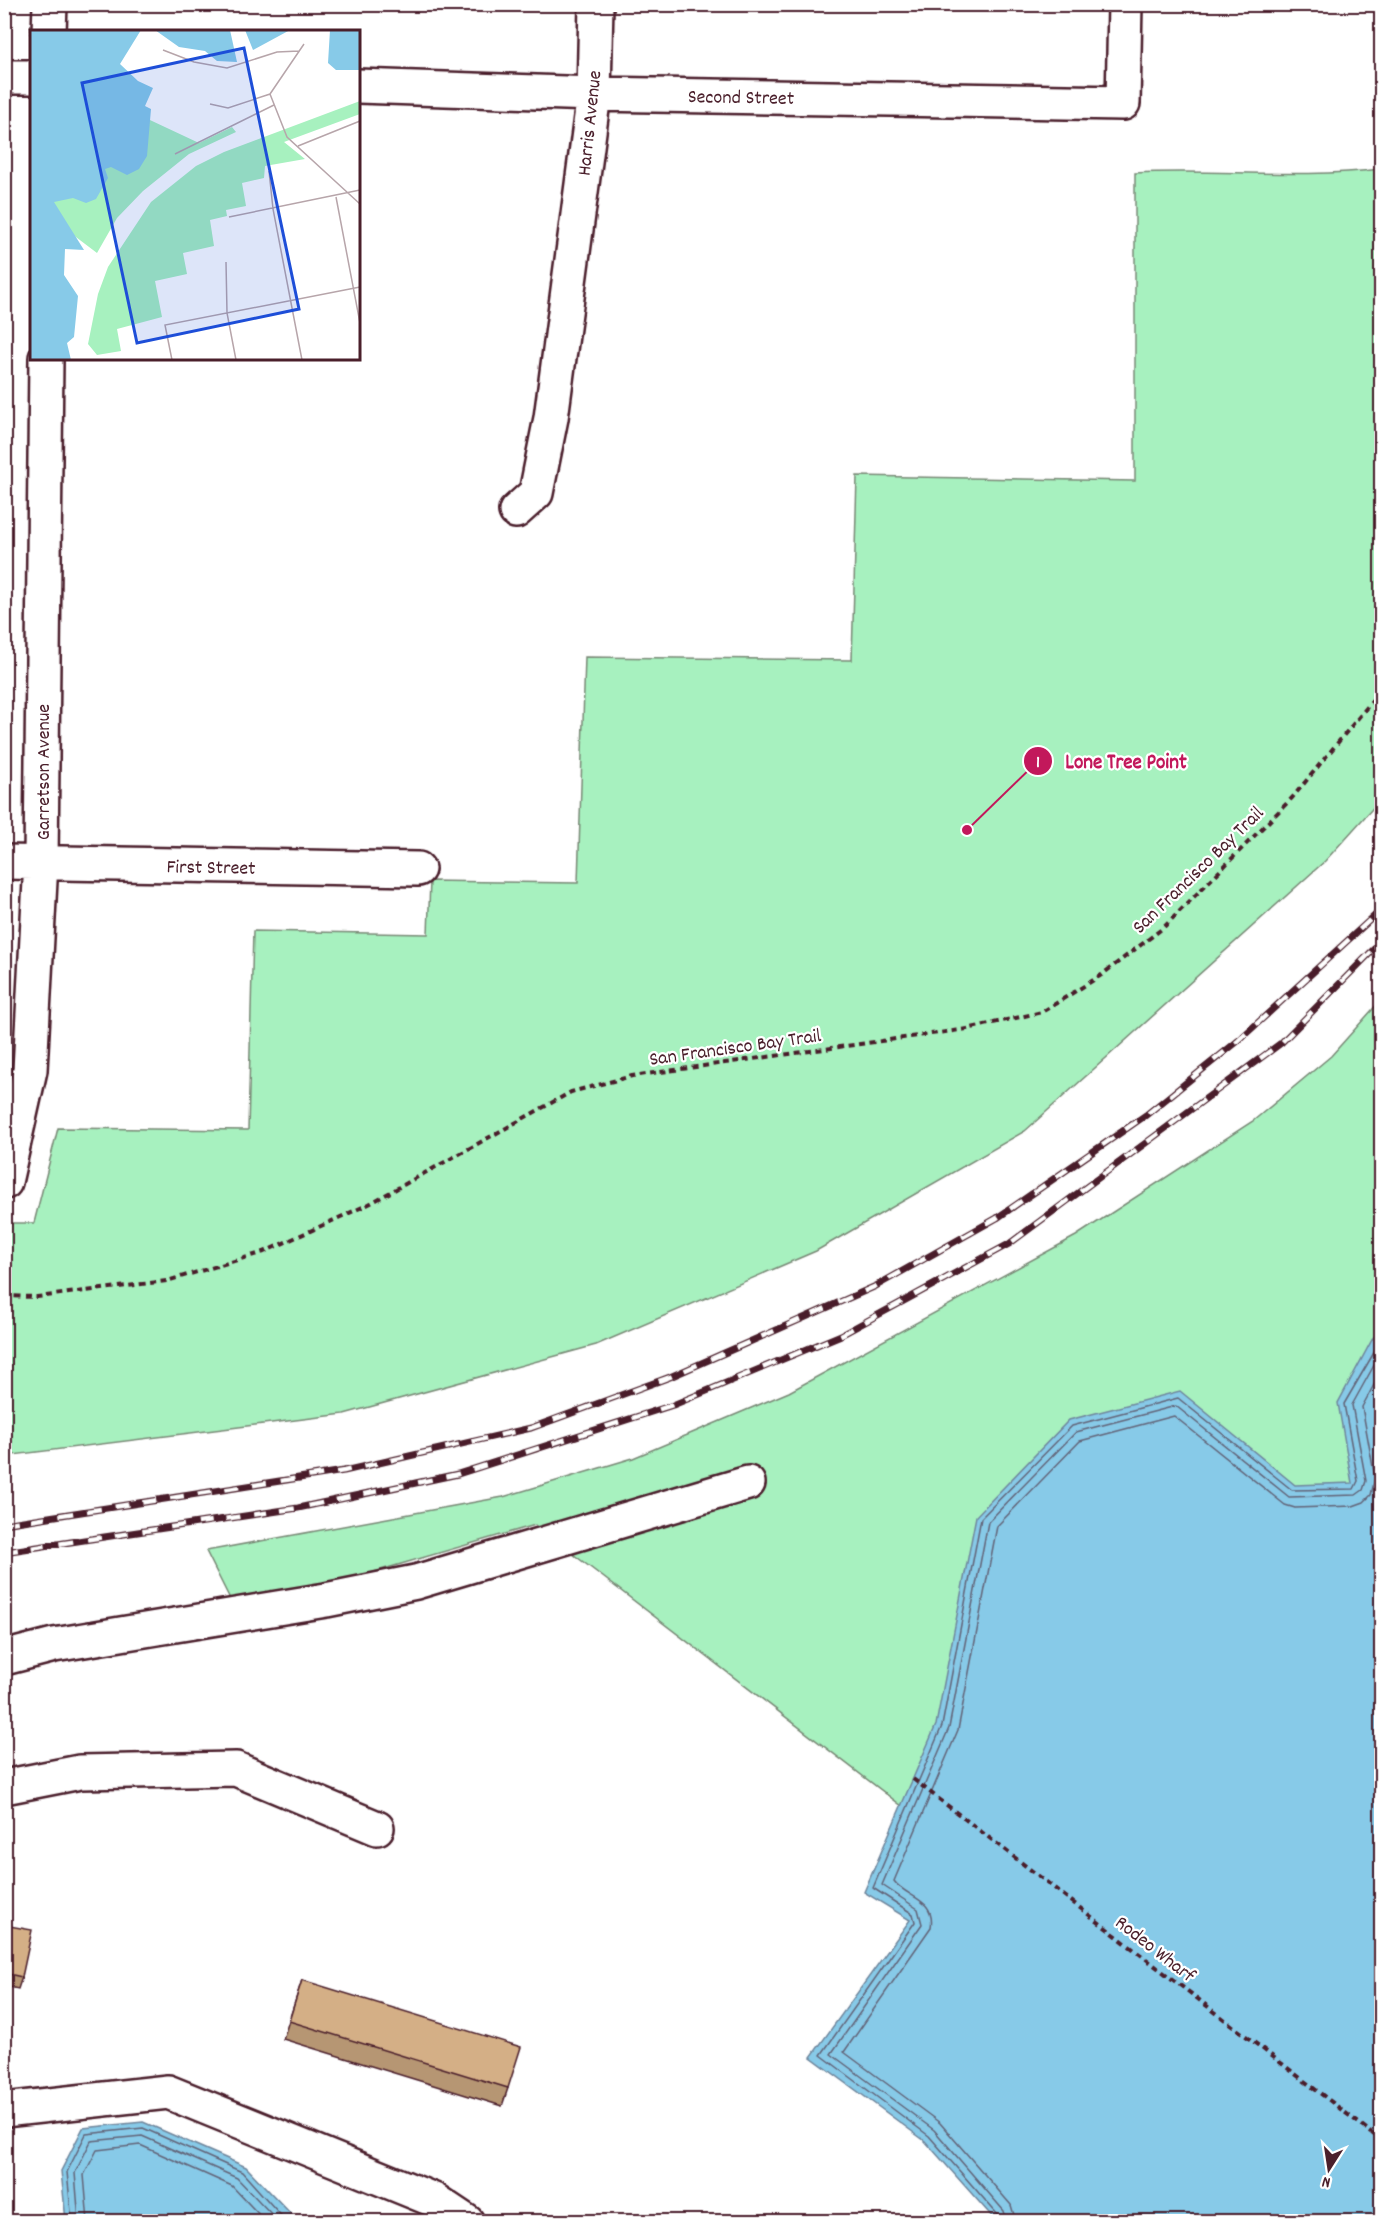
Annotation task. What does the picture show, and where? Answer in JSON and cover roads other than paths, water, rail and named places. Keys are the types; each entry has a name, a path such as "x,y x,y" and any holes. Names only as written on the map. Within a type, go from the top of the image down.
{"street":[{"path":"49,30 50,4"},
{"name":"Harris Avenue","path":"516,511 536,493 551,418 594,94 596,4"},
{"name":"Second Street","path":"360,86 594,94 1123,103 1125,4"},
{"path":"4,76 30,77"},
{"name":"Garretson Avenue","path":"5,1182 30,1070 41,862 45,360"},
{"name":"First Street","path":"4,862 418,869"},
{"path":"4,1658 54,1645 326,1600 416,1582 748,1483"},
{"path":"4,1787 80,1772 236,1769 377,1828"},
{"path":"4,2110 168,2092 434,2200 467,2222"}],"water":[{"path":"1381,1330 1381,2221 996,2221 925,2141 811,2057 910,1920 864,1892 936,1725 976,1516 1069,1420 1180,1391 1295,1485 1352,1483 1338,1403 1373,1338"},
{"path":"143,2122 246,2167 291,2214 294,2221 66,2221 61,2171 83,2128"}],"railway":[{"path":"4,1524 344,1471 531,1428 670,1377 876,1286 997,1218 1146,1115 1238,1041 1382,909"},
{"path":"4,1552 298,1508 458,1474 673,1405 841,1335 1009,1244 1281,1043 1382,941"}],"place":[{"name":"Lone Tree Point","path":"967,830"}]}
